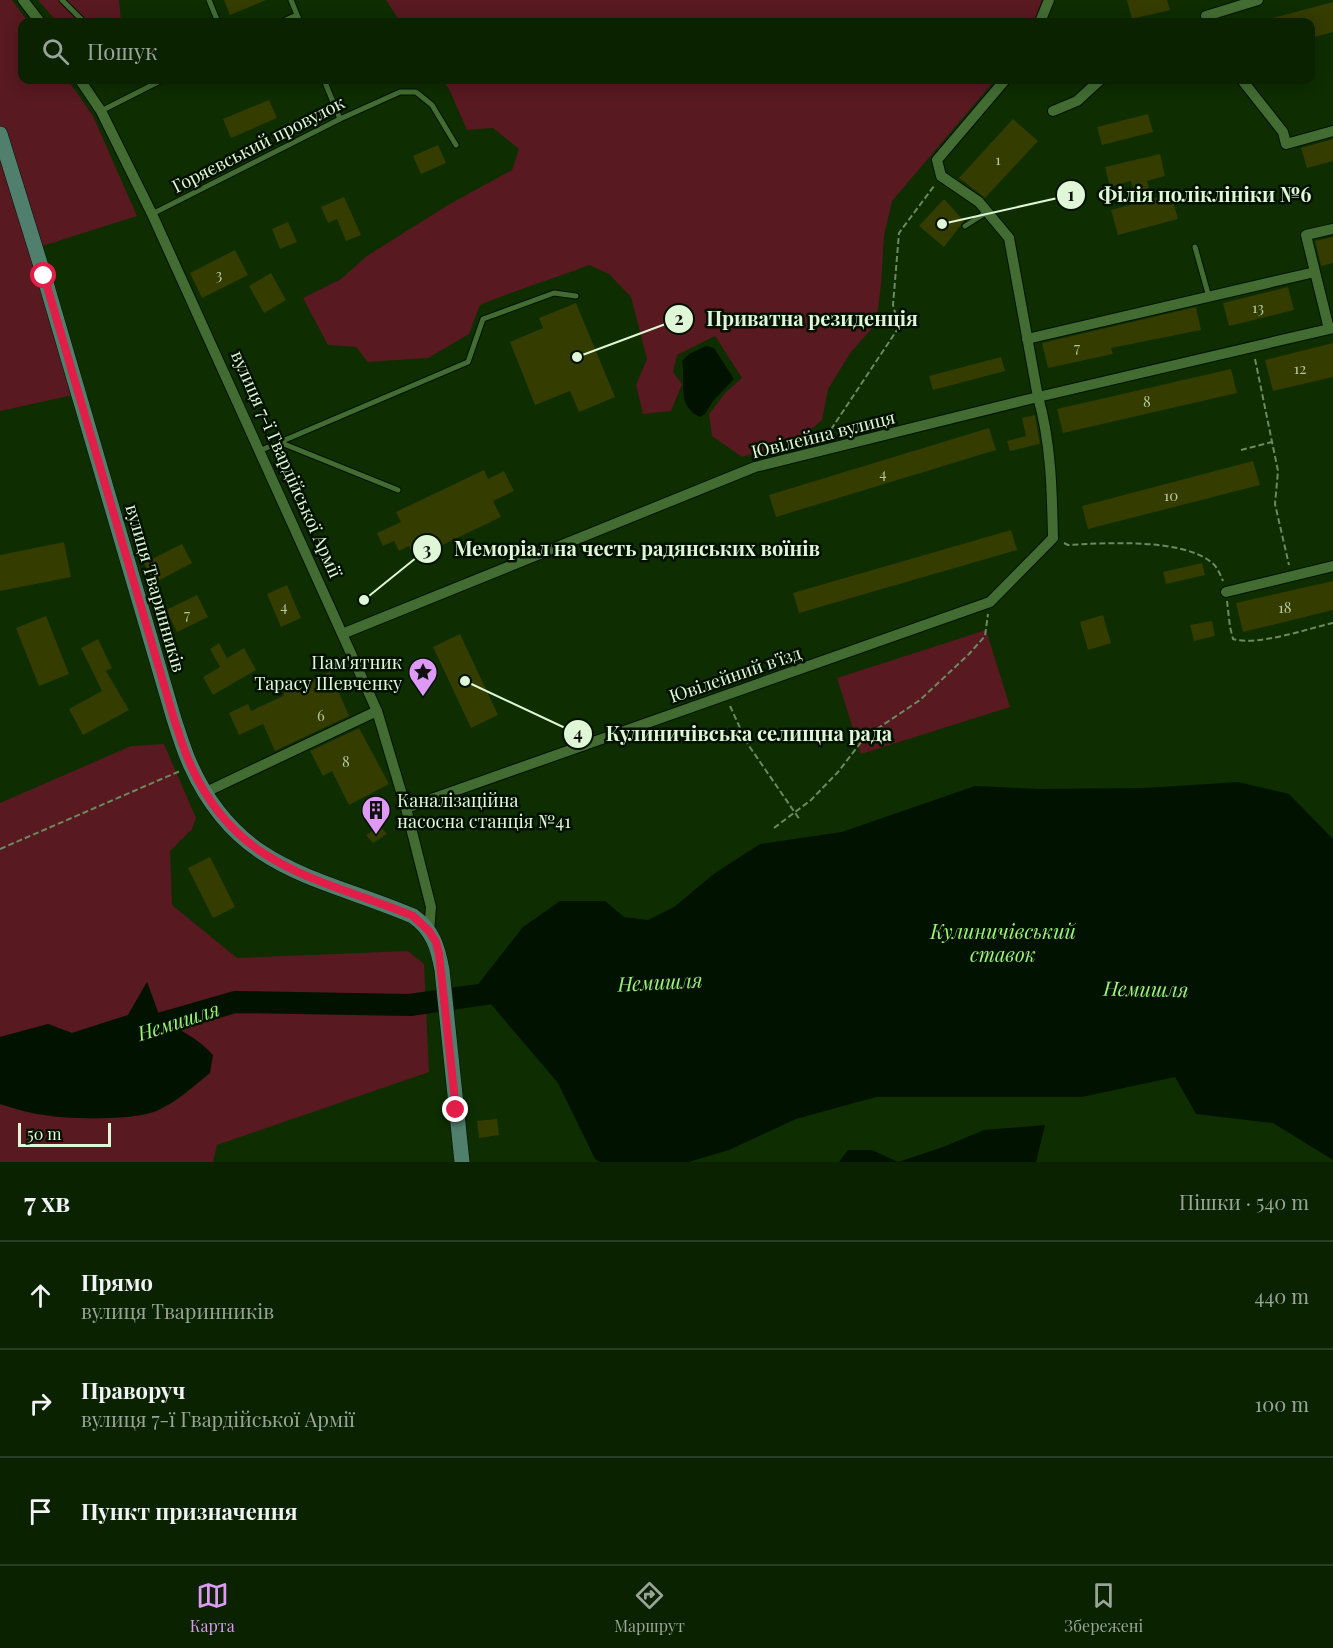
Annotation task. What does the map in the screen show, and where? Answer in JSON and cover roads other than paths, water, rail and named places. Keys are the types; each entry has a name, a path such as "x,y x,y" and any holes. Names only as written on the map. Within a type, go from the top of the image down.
{"main road":[{"name":"вулиця Тваринників","path":"0,134 174,719 191,766 228,825 274,861 317,881 413,916 429,931"},
{"name":"вулиця 7-ї Гвардійської Армії","path":"429,931 436,942 442,970 462,1162"}],"street":[{"path":"23,0 37,18"},
{"path":"1042,18 1049,0"},
{"path":"1206,18 1206,16 1258,0"},
{"name":"вулиця 7-ї Гвардійської Армії","path":"83,84 101,111 152,214 376,711 406,808 431,907 429,931"},
{"path":"1002,84 937,160 941,176 980,202 1009,238 1038,397"},
{"path":"1053,111 1077,101 1096,84"},
{"path":"1245,84 1283,132 1286,144 1333,131"},
{"path":"1331,328 1306,235 1333,229"},
{"path":"1027,339 1315,272"},
{"name":"Ювілейна вулиця","path":"342,634 755,467 1331,328"},
{"name":"Ювілейний в'їзд","path":"406,808 990,602 1053,538 1051,484 1043,417 1038,397"},
{"path":"1226,592 1333,567"},
{"path":"206,792 376,711"}],"lane":[{"path":"62,0 80,18"},
{"path":"209,0 216,18"},
{"path":"291,0 298,18"},
{"path":"290,18 297,15"},
{"path":"101,111 148,84"},
{"path":"326,84 340,120"},
{"name":"Горяєвський провулок","path":"152,214 400,92 416,93 432,105 456,146"},
{"path":"965,226 987,212"},
{"path":"1195,247 1209,297"},
{"path":"259,451 468,362 483,319 554,293 576,296"},
{"path":"279,442 398,490"}],"water":[{"path":"706,346 714,348 734,379 700,417 692,412 685,400 682,361 689,354"},
{"name":"Кулиничівський ставок","path":"1238,782 1289,794 1333,839 1333,1160 1273,1123 1196,1114 1175,1077 1082,1097 876,1097 796,1119 729,1150 689,1162 600,1162 595,1159 558,1083 490,1003 479,983 523,927 560,901 605,901 624,917 648,920 674,907 715,873 760,844 842,832 975,786 1039,789 1145,788"},
{"path":"147,982 162,1023 190,1036 213,1055 210,1073 185,1093 158,1110 127,1117 66,1117 28,1112 0,1104 0,1037 48,1024 72,1033 128,1015"},
{"path":"1045,1125 1036,1162 898,1162 984,1130"},
{"path":"848,1150 872,1150 898,1162 839,1162"}],"waterway":[{"name":"Немишля","path":"135,1033 235,1002 410,1005 513,990"}],"place":[{"name":"Філія поліклініки №6","path":"942,224"},
{"name":"Приватна резиденція","path":"577,357"},
{"name":"Меморіал на честь радянських воїнів","path":"364,600"},
{"name":"Кулиничівська селищна рада","path":"465,681"},
{"name":"Пам'ятник Тарасу Шевченку","path":"423,698"},
{"name":"Каналізаційна насосна станція №41","path":"376,836"}]}
